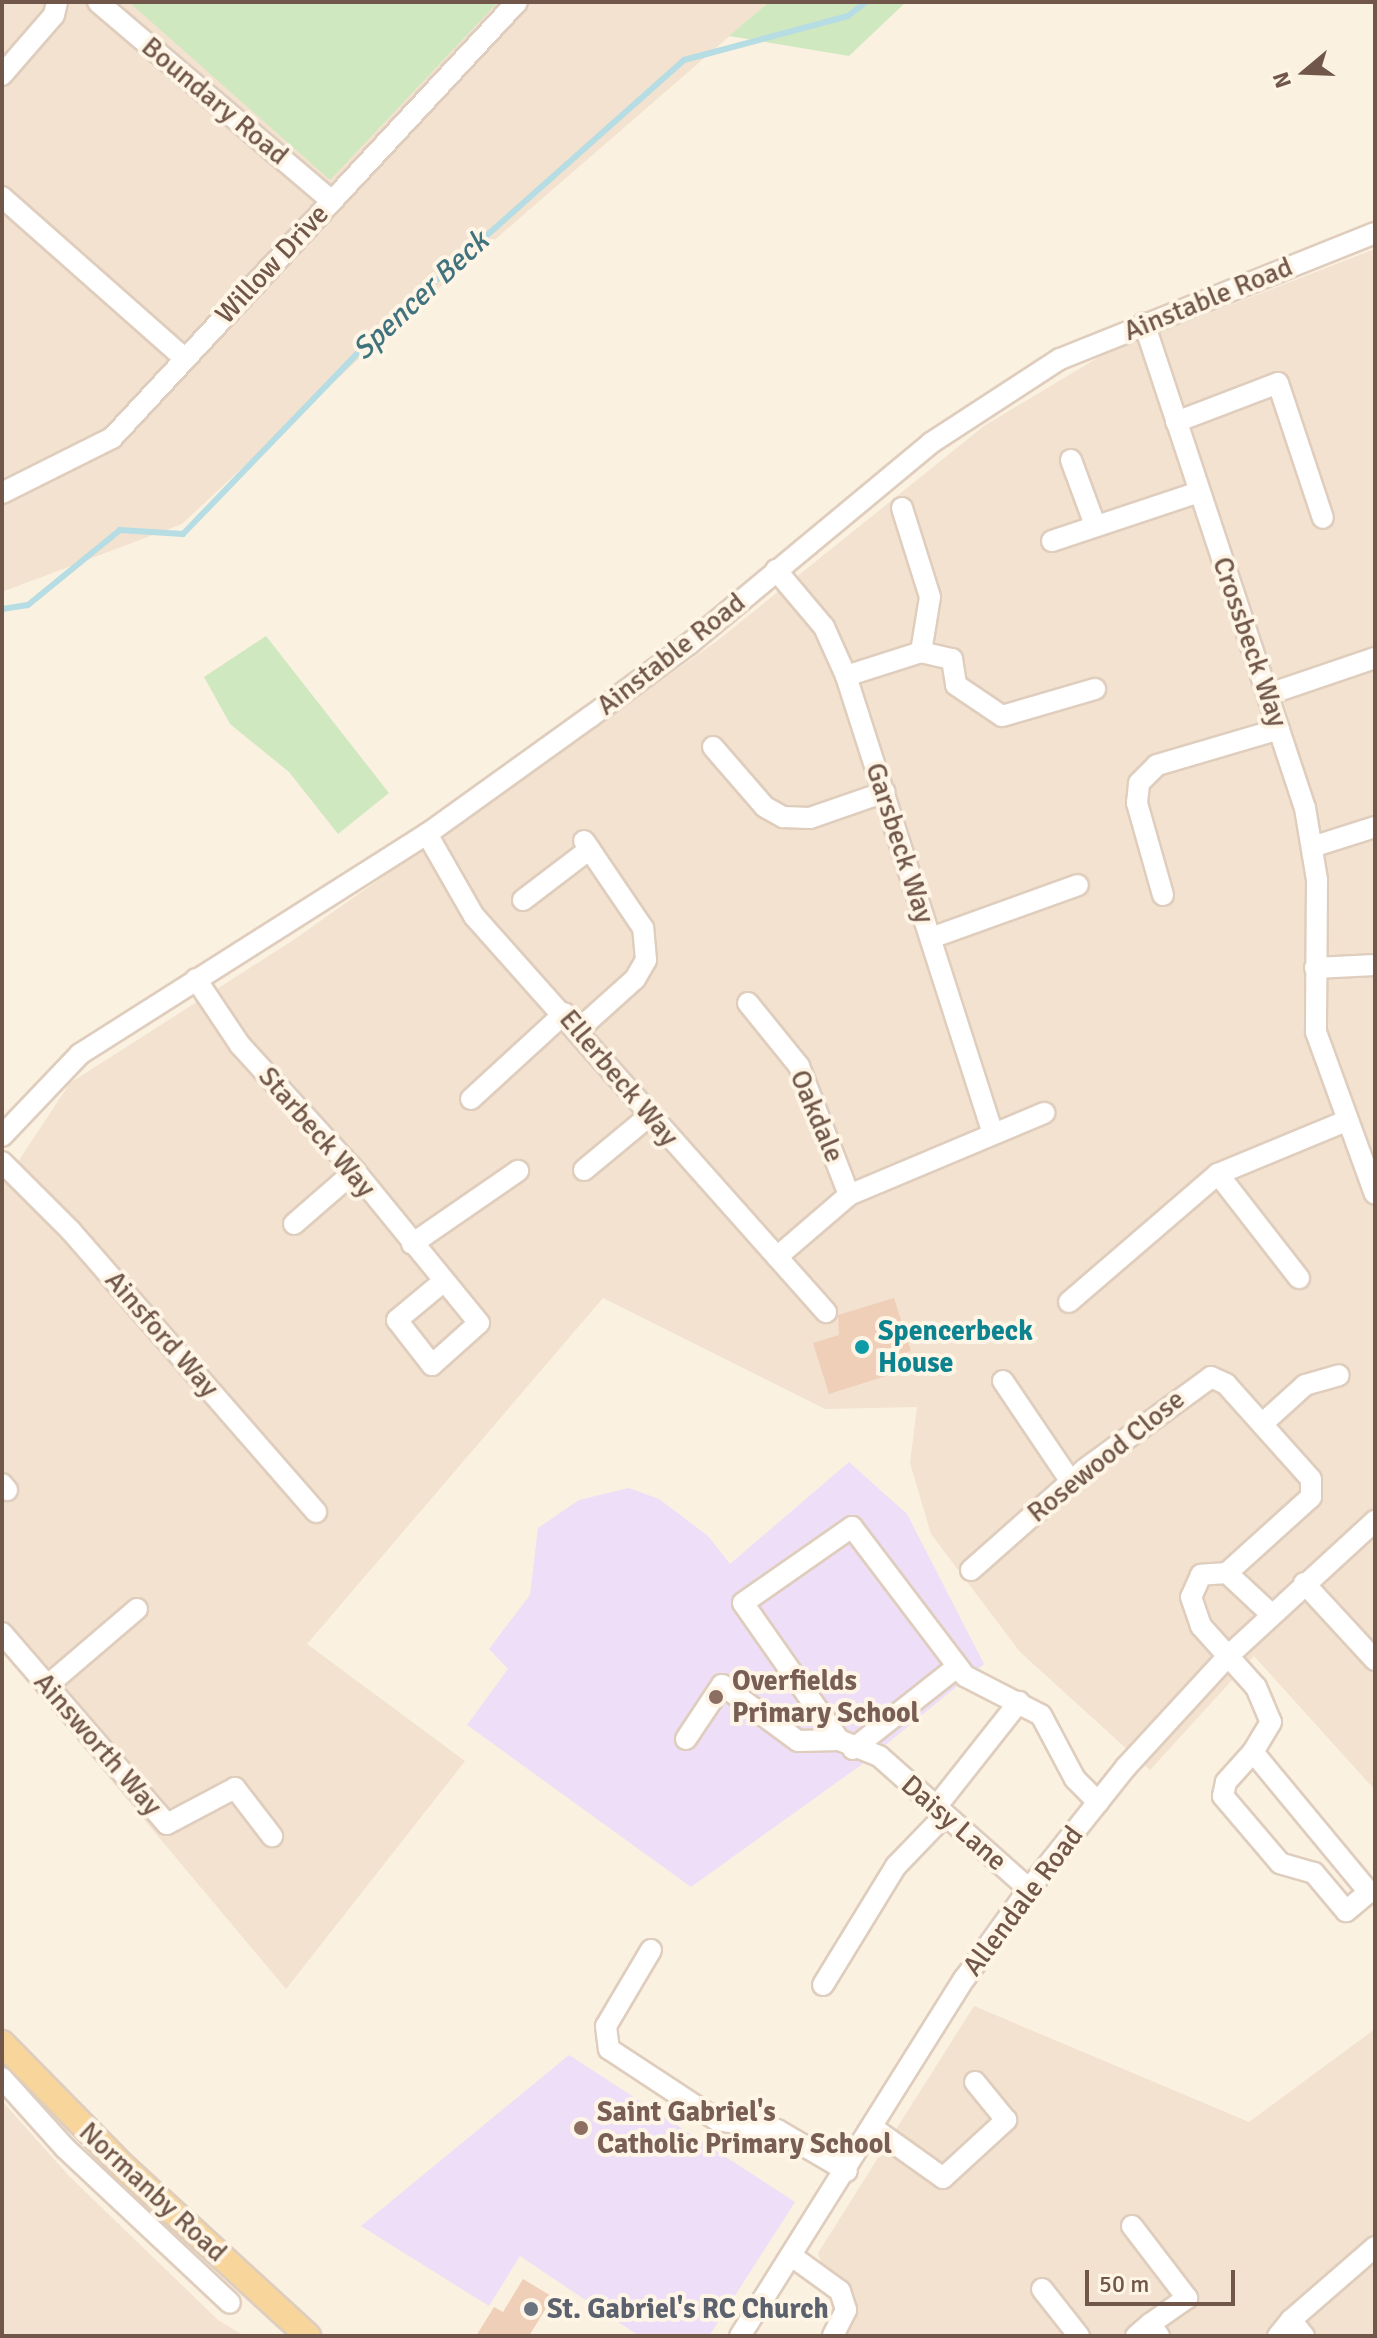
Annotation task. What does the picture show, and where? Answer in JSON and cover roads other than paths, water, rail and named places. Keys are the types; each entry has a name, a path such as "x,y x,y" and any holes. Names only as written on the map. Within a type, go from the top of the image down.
{"main road":[{"name":"Normanby Road","path":"2,2043 106,2151 162,2198 308,2336"}],"street":[{"path":"2,75 54,15 57,2"},
{"name":"Boundary Road","path":"98,2 331,200"},
{"name":"Willow Drive","path":"2,493 112,438 517,2"},
{"path":"2,197 185,359"},
{"name":"Ainstable Road","path":"2,1136 80,1054 427,834 689,644 931,443 1060,359 1375,233"},
{"name":"Crossbeck Way","path":"1144,323 1269,694 1312,847 1316,1032 1375,1194"},
{"path":"1176,422 1278,383 1323,518"},
{"path":"1071,460 1095,525"},
{"path":"1052,541 1199,492"},
{"path":"902,508 930,597 921,652"},
{"name":"Garsbeck Way","path":"776,570 824,627 846,676 993,1133"},
{"path":"846,676 921,652 952,659 956,685 1002,716 1095,689"},
{"path":"1269,694 1375,658"},
{"path":"1163,895 1137,803 1139,783 1157,765 1279,729"},
{"path":"713,747 765,807 783,817 810,818 885,792"},
{"path":"1312,847 1375,827"},
{"name":"Ellerbeck Way","path":"427,834 474,916 565,1013 649,1116 826,1312"},
{"path":"523,900 587,845 643,928 646,960 635,979 577,1031"},
{"path":"931,938 1078,885"},
{"path":"1315,968 1375,965"},
{"name":"Starbeck Way","path":"196,979 240,1045 355,1171 444,1281"},
{"name":"Oakdale","path":"748,1003 799,1066 849,1195"},
{"path":"471,1099 565,1013"},
{"path":"777,1257 849,1195 1044,1113"},
{"path":"584,1170 649,1116"},
{"path":"1069,1302 1218,1174 1346,1121"},
{"name":"Ainsford Way","path":"2,1162 71,1231 316,1512"},
{"path":"294,1224 355,1171"},
{"path":"412,1244 518,1171"},
{"path":"1218,1174 1299,1278"},
{"path":"1262,1424 1305,1385 1339,1375"},
{"name":"Rosewood Close","path":"971,1570 1071,1482 1199,1380 1226,1384 1311,1479 1311,1497 1227,1573 1201,1575 1191,1597 1201,1626 1228,1656"},
{"path":"1003,1381 1071,1482"},
{"name":"Allendale Road","path":"740,2336 1029,1889 1098,1802 1228,1656 1375,1521"},
{"path":"846,1744 743,1603 852,1527 957,1667 1041,1715 1075,1779 1098,1802"},
{"path":"1227,1573 1271,1614"},
{"path":"1304,1583 1375,1660"},
{"path":"48,1685 137,1609"},
{"name":"Ainsworth Way","path":"2,1633 167,1824 235,1788 272,1836"},
{"path":"1228,1656 1256,1687 1271,1722 1253,1752 1226,1782 1223,1796 1280,1863 1314,1873 1346,1911 1369,1892 1253,1752"},
{"path":"686,1739 722,1685 798,1741 846,1744 957,1667"},
{"path":"823,1985 896,1866 1019,1702"},
{"name":"Daisy Lane","path":"846,1744 879,1756 1029,1889"},
{"path":"651,1950 606,2026 609,2049 717,2120 777,2130 847,2171"},
{"path":"2,2078 142,2221 230,2303"},
{"path":"873,2128 943,2178 1006,2120 975,2082"},
{"path":"142,2221 162,2198"},
{"path":"1132,2226 1187,2298 1148,2332"},
{"path":"1278,2336 1298,2328 1375,2247"},
{"path":"793,2257 840,2291 846,2310 833,2336"},
{"path":"1042,2289 1079,2336"}],"waterway":[{"name":"Spencer Beck","path":"2,609 28,605 120,530 183,534 379,331 684,60 848,16 866,2"}],"place":[{"name":"Spencerbeck House","path":"862,1347"},
{"name":"Overfields Primary School","path":"716,1697"},
{"name":"Saint Gabriel's Catholic Primary School","path":"581,2128"},
{"name":"St. Gabriel's RC Church","path":"531,2309"}]}
